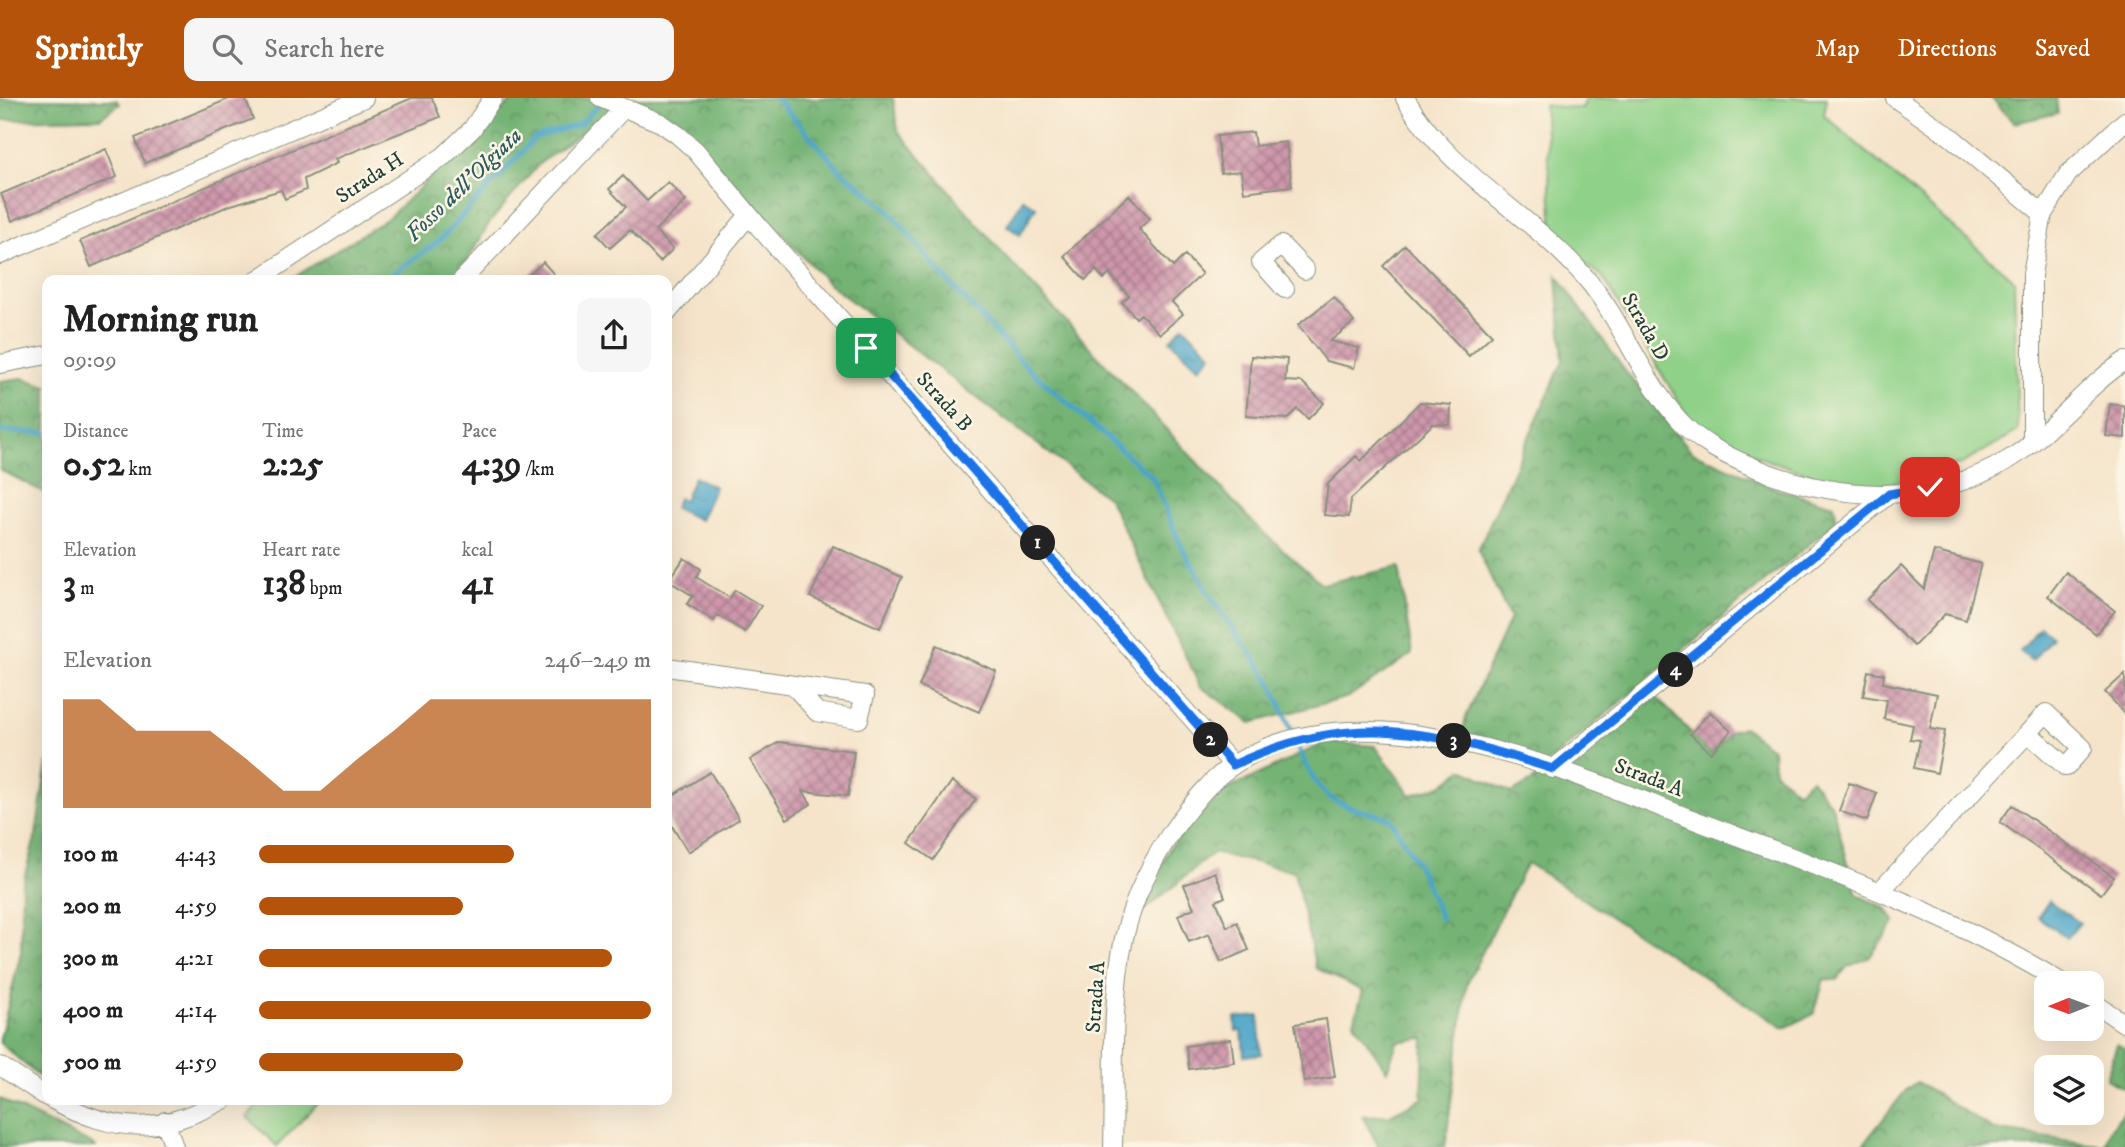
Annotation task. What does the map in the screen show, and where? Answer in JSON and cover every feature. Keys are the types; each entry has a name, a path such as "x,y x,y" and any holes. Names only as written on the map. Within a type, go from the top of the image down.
{"street":[{"path":"0,255 364,98"},
{"name":"Strada H","path":"265,275 444,156 472,129 493,98"},
{"name":"Strada D","path":"1405,98 1432,134 1455,158 1584,275 1603,300 1636,360 1666,404 1696,435 1729,457 1773,476 1840,494 1889,494 1968,479 1989,471 2032,442 2099,380 2125,361"},
{"path":"1895,98 1951,137 2043,214"},
{"path":"466,275 611,103"},
{"name":"Strada B","path":"611,103 678,135 696,151 749,215 1233,765"},
{"path":"2032,442 2032,274 2043,214 2068,174 2125,121"},
{"path":"672,307 749,215"},
{"path":"1285,289 1261,262 1280,245 1305,270"},
{"path":"0,364 42,356"},
{"name":"Strada D","path":"1553,769 1889,494"},
{"path":"672,668 793,685"},
{"name":"Strada A","path":"1113,1147 1119,968 1132,911 1152,863 1194,803 1233,765 1295,741 1357,729 1415,732 1595,781 1880,891 1973,931 2042,971"},
{"path":"1880,891 2028,733"},
{"path":"2104,1010 2125,1024"},
{"path":"0,1066 42,1091"},
{"path":"68,1105 102,1123 142,1126 165,1121 209,1105"},
{"path":"165,1121 174,1147"}],"green space":[{"path":"515,98 893,98 898,131 1005,256 1259,529 1322,584 1399,567 1412,654 1348,697 1251,723 1200,686 1109,499 829,284 678,124 627,99 539,164 490,222 459,275 298,275 388,218"},
{"path":"1586,98 1827,98 1824,115 2014,280 2018,431 1960,465 1877,487 1816,476 1761,458 1690,420 1602,276 1554,242 1544,105 1582,109"},
{"path":"1991,98 2056,98 2058,113 2015,123"},
{"path":"0,99 116,100 120,104 100,118 0,120"},
{"path":"1557,275 1625,371 1692,452 1780,490 1834,505 1837,521 1544,766 1461,739 1466,717 1510,618 1478,550 1563,361"},
{"path":"22,378 42,384 42,491 0,470 0,381"},
{"path":"1650,691 1711,753 1731,731 1743,727 1773,749 1774,771 1797,791 1811,779 1832,806 1857,895 1886,908 1895,922 1870,957 1847,967 1837,980 1824,979 1814,1014 1784,1028 1527,863 1467,983 1445,1147 1379,1147 1362,1116 1390,1115 1422,1099 1424,1038 1397,1042 1387,1071 1354,1022 1363,991 1316,968 1294,871 1213,853 1138,916 1170,847 1220,793 1326,742 1375,746 1411,795 1443,785 1463,769 1511,793 1553,769"},
{"path":"42,795 42,1079 0,1043 21,952 22,886 36,835"},
{"path":"2117,1044 2125,1049 2125,1089 2106,1079"},
{"path":"1917,1082 1994,1130 2105,1146 2110,1129 2125,1111 2125,1147 1861,1147 1907,1089"},
{"path":"0,1099 97,1147 0,1147"},
{"path":"258,1105 316,1105 277,1146 247,1117"}],"water":[{"path":"1023,199 1036,207 1020,235 1007,226"},
{"path":"1183,326 1212,354 1199,368 1170,340"},
{"path":"694,477 715,487 700,520 674,508 678,498 684,500"},
{"path":"2040,627 2052,637 2032,661 2020,651"},
{"path":"2049,901 2080,923 2067,938 2038,917"},
{"path":"1259,1016 1261,1054 1244,1056 1242,1031 1236,1031 1235,1018"}],"building":[{"path":"231,98 245,98 253,119 145,163 135,138"},
{"path":"412,98 432,98 440,117 335,159 337,163 304,179 306,190 285,199 281,190 228,206 91,267 80,241"},
{"path":"1253,132 1255,146 1286,142 1292,186 1244,192 1241,171 1221,173 1217,136"},
{"path":"106,149 117,177 12,221 1,194"},
{"path":"623,176 647,201 668,182 686,201 655,230 673,249 660,262 630,230 610,248 597,234 626,207 609,189"},
{"path":"1129,195 1150,218 1139,229 1173,267 1185,255 1202,274 1172,302 1183,314 1160,334 1141,314 1136,318 1122,302 1129,296 1110,274 1104,279 1096,270 1085,280 1064,256"},
{"path":"1405,245 1492,335 1469,356 1383,266"},
{"path":"543,262 555,275 529,275"},
{"path":"1334,297 1354,322 1330,341 1359,348 1354,368 1326,361 1298,325"},
{"path":"1251,356 1287,359 1285,381 1302,382 1324,403 1308,419 1297,409 1287,419 1246,416"},
{"path":"1420,402 1451,405 1450,425 1433,424 1351,499 1349,517 1324,515 1328,484 1356,456 1361,461"},
{"path":"2110,404 2125,406 2125,438 2106,436"},
{"path":"833,546 902,577 880,628 810,597"},
{"path":"1934,551 1981,564 1966,620 1945,614 1914,646 1867,600 1901,566 1924,589"},
{"path":"684,558 701,569 696,577 730,598 735,590 761,606 745,632 718,615 714,621 687,604 693,596 672,583 672,576"},
{"path":"2066,572 2115,611 2096,634 2048,596"},
{"path":"936,645 996,671 979,712 919,686"},
{"path":"1868,671 1884,674 1883,683 1937,694 1930,729 1945,731 1937,773 1914,768 1920,740 1910,739 1913,725 1884,719 1887,700 1863,696"},
{"path":"2125,674 2125,714 2105,692"},
{"path":"1710,712 1731,731 1711,753 1690,734"},
{"path":"779,742 854,751 848,796 803,791 811,804 787,819 750,760"},
{"path":"710,772 739,819 688,852 672,826 672,796"},
{"path":"952,781 976,799 933,860 909,843"},
{"path":"1849,783 1877,793 1867,821 1839,811"},
{"path":"2012,805 2114,877 2101,894 2000,822"},
{"path":"1215,872 1225,897 1216,901 1227,927 1237,922 1249,950 1221,962 1209,934 1189,942 1178,915 1194,908 1184,885"},
{"path":"1326,1019 1335,1077 1304,1082 1295,1024"},
{"path":"1231,1039 1234,1062 1189,1069 1186,1046"}],"waterway":[{"path":"776,98 839,169 886,207 938,270 1029,369 1153,478 1180,544 1212,599 1270,680 1293,735"},
{"name":"Fosso dell’Olgiata","path":"391,275 438,242 535,138 580,124 602,101"},
{"name":"Fosso dell’Olgiata","path":"0,431 42,433"},
{"path":"1297,744 1313,778 1330,797 1341,804 1390,818 1419,867 1441,919"}],"route":[{"path":"866,348 1233,765 1272,747 1302,739 1357,729 1385,729 1443,738 1553,769 1860,521 1889,494 1930,487"}]}
